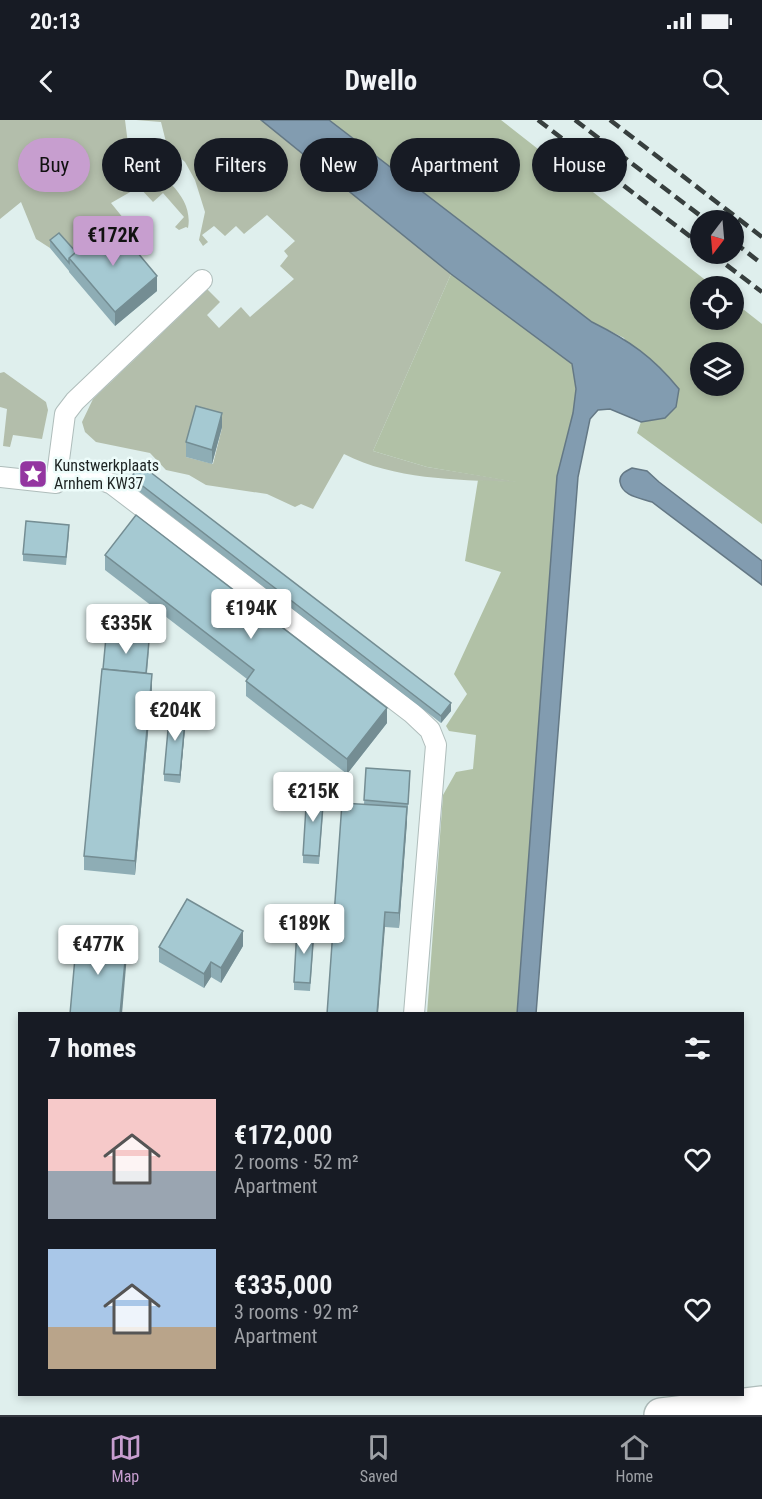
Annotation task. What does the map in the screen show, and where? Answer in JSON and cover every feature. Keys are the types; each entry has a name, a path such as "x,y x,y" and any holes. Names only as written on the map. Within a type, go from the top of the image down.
{"street":[{"path":"661,1415 762,1403"}],"lane":[{"path":"0,477 56,483 65,414 75,401 202,280"},
{"path":"58,473 94,477 112,484 412,713 430,730 436,745 414,1012"}],"green space":[{"path":"0,120 125,120 127,138 102,138 102,192 130,192 111,203 128,224 79,264 59,241 50,248 36,239 21,202 0,219"},
{"path":"136,120 261,120 283,138 194,138 194,178 182,159 182,138 165,138 161,122"},
{"path":"329,120 501,120 532,144 532,192 593,192 700,276 690,276 690,330 744,330 744,310 762,324 762,524 637,433 641,422 665,418 624,338 592,322 423,192 520,192 520,138 390,138 390,167 378,158 378,138 352,138"},
{"path":"288,142 300,152 300,192 350,192 451,274 373,451 427,467 525,483 433,478 387,470 344,454 313,509 301,504 295,507 267,494 206,485 189,475 166,470 150,453 96,442 85,432 82,422 93,399 183,313 185,301 203,285 220,302 207,315 219,328 241,307 250,317 294,279 280,266 288,256 284,251 295,241 267,215 244,234 236,226 225,236 214,226 202,235 208,242 203,246 199,240 205,212 199,192 288,192","holes":["222,428 213,464 186,457"]},
{"path":"144,192 178,192 186,206 189,217 188,228 179,230 175,227 184,217 163,193 153,202"},
{"path":"451,274 572,364 576,389 573,413 557,476 517,1012 427,1012 443,795 456,772 473,769 476,735 449,731 446,726 467,694 454,674 501,572 465,561 478,480 516,482 427,467 373,451"},
{"path":"4,372 46,402 48,410 42,439 13,435 10,447 3,446 7,409 0,407 0,373"}],"water":[{"path":"261,120 329,120 352,138 300,138 300,152 288,142 288,138 283,138"},
{"path":"378,158 390,167 390,192 423,192 592,322 640,351 679,389 676,407 665,418 641,422 610,409 598,410 590,419 578,477 536,1012 517,1012 557,476 573,413 576,389 572,364 451,274 350,192 378,192"},
{"path":"632,468 647,471 762,561 762,585 652,502 632,496 624,490 621,487 621,477 623,473"}],"building":[{"path":"112,222 157,276 115,312 69,258"},
{"path":"59,233 76,252 69,258 69,263 50,240"},
{"path":"196,406 222,413 212,450 186,442"},
{"path":"141,465 451,703 441,716 131,477"},
{"path":"136,515 387,708 347,759 246,681 254,670 105,555"},
{"path":"26,521 69,525 66,557 23,554"},
{"path":"106,637 149,641 146,673 103,669"},
{"path":"102,669 152,674 135,861 84,856"},
{"path":"170,708 186,710 180,775 164,774"},
{"path":"366,768 410,771 408,804 364,800"},
{"path":"307,791 324,792 319,856 303,855"},
{"path":"342,803 407,807 399,913 385,912 377,1012 327,1012"},
{"path":"187,899 243,931 221,968 211,962 204,974 159,947"},
{"path":"297,928 314,929 310,983 294,982"},
{"path":"77,935 127,940 120,1012 70,1012"}],"railway":[{"path":"538,120 690,236"},
{"path":"575,120 693,210"},
{"path":"610,120 762,237"},
{"path":"744,250 762,264"},
{"path":"725,264 762,292"}],"place":[{"name":"Kunstwerkplaats Arnhem KW37","path":"33,474"}]}
